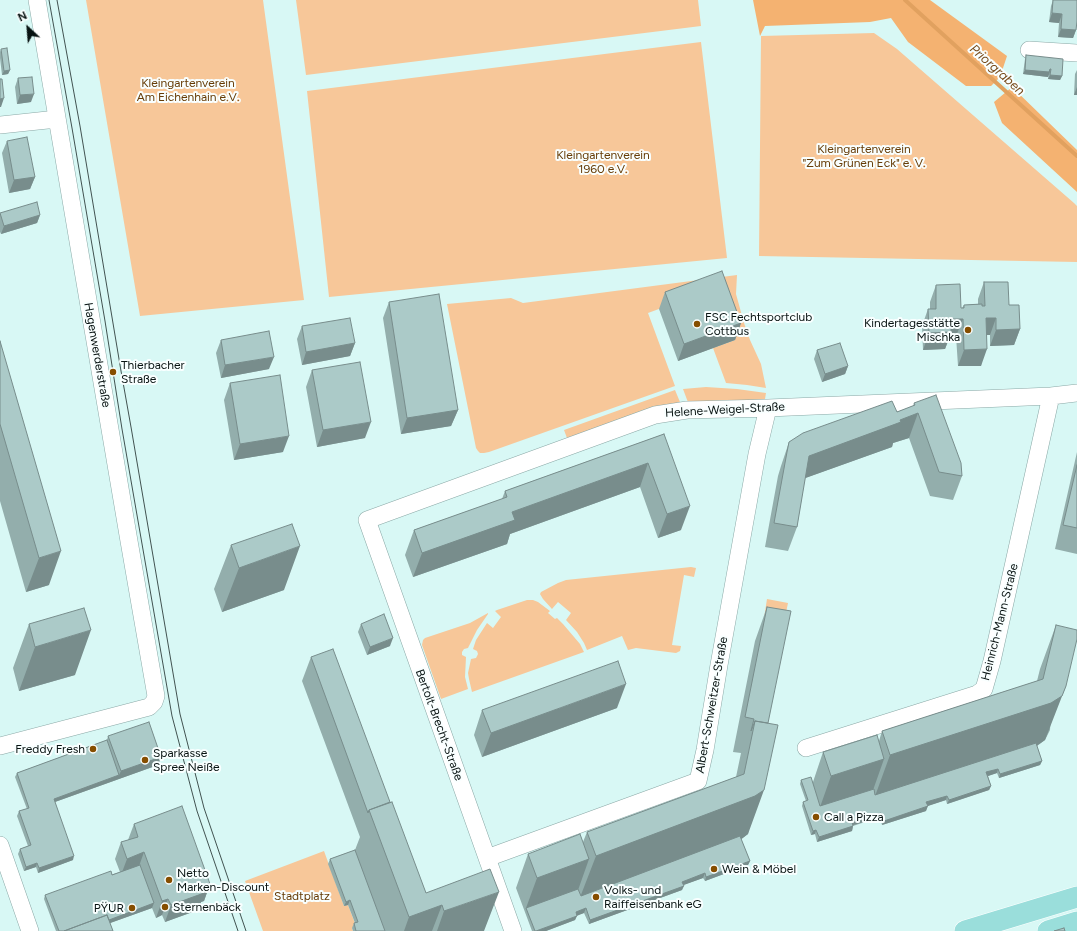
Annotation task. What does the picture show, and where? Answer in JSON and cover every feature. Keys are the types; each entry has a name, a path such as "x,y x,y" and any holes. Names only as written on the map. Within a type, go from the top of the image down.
{"main road":[{"path":"965,931 1077,896"},
{"path":"1048,931 1077,922"}],"street":[{"name":"Hagenwerderstraße","path":"0,746 149,707 154,702 156,696 127,534 37,0"},
{"path":"1029,50 1077,53"},
{"path":"0,125 57,119"},
{"name":"Helene-Weigel-Straße","path":"367,520 654,415 687,410 1051,396 1077,393"},
{"name":"Heinrich-Mann-Straße","path":"806,748 977,694 984,689 994,655 1051,396"},
{"name":"Albert-Schweitzer-Straße","path":"487,858 698,781 705,750 757,454 768,408"},
{"name":"Bertolt-Brecht-Straße","path":"367,520 512,931"},
{"path":"0,845 30,931"}],"green space":[{"name":"Kleingartenverein Am Eichenhain e.V.","path":"86,0 263,0 304,300 140,316"},
{"path":"296,0 698,0 701,26 306,75"},
{"name":"Kleingartenverein \"Zum Grünen Eck\" e. V.","path":"874,33 897,49 1077,206 1077,262 759,256 761,36"},
{"name":"Kleingartenverein 1960 e.V.","path":"701,42 727,258 329,297 307,91"},
{"path":"737,275 736,294 750,340 761,364 766,388 726,383 713,348 735,340 716,288 648,313 675,386 489,452 480,453 478,451 476,448 447,304 511,298 523,303"},
{"path":"706,387 766,393 765,399 763,400 689,405 683,389"},
{"path":"675,390 680,402 567,438 564,430"},
{"path":"691,567 696,568 694,577 684,575 672,645 681,646 680,651 676,653 636,648 628,650 622,636 587,650 577,632 566,620 571,613 558,602 552,609 540,594 541,592 566,580"},
{"path":"767,599 788,603 784,622 764,618"},
{"path":"527,600 538,602 550,611 548,613 555,619 557,618 563,624 580,644 584,652 472,692 468,673 471,659 476,658 478,654 477,651 473,649 476,640 487,623 493,628 501,617 495,611"},
{"path":"488,613 468,648 464,649 462,652 462,655 466,657 465,677 468,689 441,699 422,645 423,640 425,638 470,623"},
{"name":"Stadtplatz","path":"324,851 344,906 348,905 356,926 352,928 353,931 263,931 245,881"}],"shaded area":[{"path":"753,0 930,0 1007,56 1000,77 991,86 966,86 908,42 891,18 870,22 765,26 760,36"},
{"path":"1012,87 1077,150 1077,192 1002,123 994,102"}],"building":[{"path":"1053,0 1077,0 1076,30 1061,29 1062,14 1052,13"},
{"path":"7,48 10,70 4,71 1,49"},
{"path":"1026,55 1063,59 1062,76 1050,75 1051,69 1049,72 1025,70"},
{"path":"32,77 34,94 20,95 18,78"},
{"path":"0,79 2,79 4,98 0,99"},
{"path":"27,137 35,177 14,180 7,141"},
{"path":"37,202 40,215 4,226 0,213"},
{"name":"FSC Fechtsportclub Cottbus","path":"722,271 741,323 684,344 665,292"},
{"path":"984,282 1008,282 1009,305 1019,305 1020,329 996,330 996,318 986,318 987,349 964,350 963,319 951,319 951,332 929,333 928,309 936,309 936,285 960,284 961,308 964,308 964,305 982,304 982,306 985,306"},
{"path":"439,294 458,410 407,418 389,302"},
{"path":"350,318 355,343 306,352 302,326"},
{"path":"269,331 274,357 225,365 221,340"},
{"path":"0,341 61,551 39,558 0,424"},
{"path":"840,343 848,366 825,374 817,350"},
{"path":"360,362 371,422 323,430 312,370"},
{"path":"280,375 289,436 240,444 230,383"},
{"path":"936,395 961,463 962,476 939,472 918,413 900,420 901,422 809,456 797,527 774,523 789,442 803,433 892,401 897,412 915,405 914,403"},
{"path":"664,434 690,506 667,514 648,463 512,512 515,520 422,553 414,530 507,497 505,491"},
{"path":"1077,465 1077,528 1063,525"},
{"path":"292,524 300,546 239,568 231,545"},
{"path":"767,607 791,611 768,723 755,721 751,731 754,719 745,717"},
{"path":"84,608 91,630 35,647 29,624"},
{"path":"384,614 393,638 370,647 361,624"},
{"path":"1056,625 1077,630 1077,639 1066,686 1062,696 1051,703 890,755 882,731 1043,679"},
{"path":"333,649 390,802 369,810 368,813 311,657"},
{"path":"618,661 626,684 491,733 482,710"},
{"path":"755,721 778,725 764,790 755,796 596,856 587,832 744,774"},
{"path":"149,722 161,757 121,771 108,736"},
{"path":"877,735 884,759 831,776 823,752"},
{"path":"107,740 119,775 54,799 74,856 39,868 37,863 26,867 20,849 31,845 19,811 29,808 17,773"},
{"path":"1036,743 1042,761 1000,774 998,769 986,772 991,786 949,800 947,796 926,802 928,806 884,821 881,813 852,822 853,826 819,837 816,830 813,831 803,802 808,800 801,780 811,777 820,806 874,789 875,795"},
{"path":"392,802 426,893 490,869 499,892 444,911 442,905 409,917 369,810"},
{"name":"Netto Marken-Discount","path":"182,806 210,884 202,887 204,893 171,905 168,899 162,901 144,852 127,859 121,842 138,837 134,824"},
{"path":"580,834 589,859 537,878 528,854"},
{"path":"740,836 750,861 706,877 705,873 682,882 684,886 590,920 586,908 576,912 577,916 535,931 526,908 578,889 581,896"},
{"path":"355,850 385,931 356,931 354,923 358,922 350,900 346,902 330,859"},
{"path":"140,865 154,903 109,920 107,915 64,931 59,931 45,895 111,871 112,875"},
{"path":"107,915 113,931 64,931"},
{"path":"1064,928 1065,931 1054,931"}],"waterway":[{"name":"Priorgraben","path":"905,0 1077,156"}],"tram line":[{"path":"49,0 172,716 197,811 238,931"},
{"path":"57,0 80,126 180,714 204,808 246,931"}],"place":[{"name":"FSC Fechtsportclub Cottbus","path":"697,324"},
{"name":"Kindertagesstätte Mischka","path":"968,330"},
{"name":"Thierbacher Straße","path":"113,372"},
{"name":"Freddy Fresh","path":"93,749"},
{"name":"Sparkasse Spree Neiße","path":"145,760"},
{"name":"Call a Pizza","path":"816,817"},
{"name":"Wein & Möbel","path":"714,869"},
{"name":"Netto Marken-Discount","path":"169,880"},
{"name":"Volks- und Raiffeisenbank eG","path":"596,897"},
{"name":"Sternenbäck","path":"165,907"},
{"name":"PŸUR","path":"132,908"}]}
